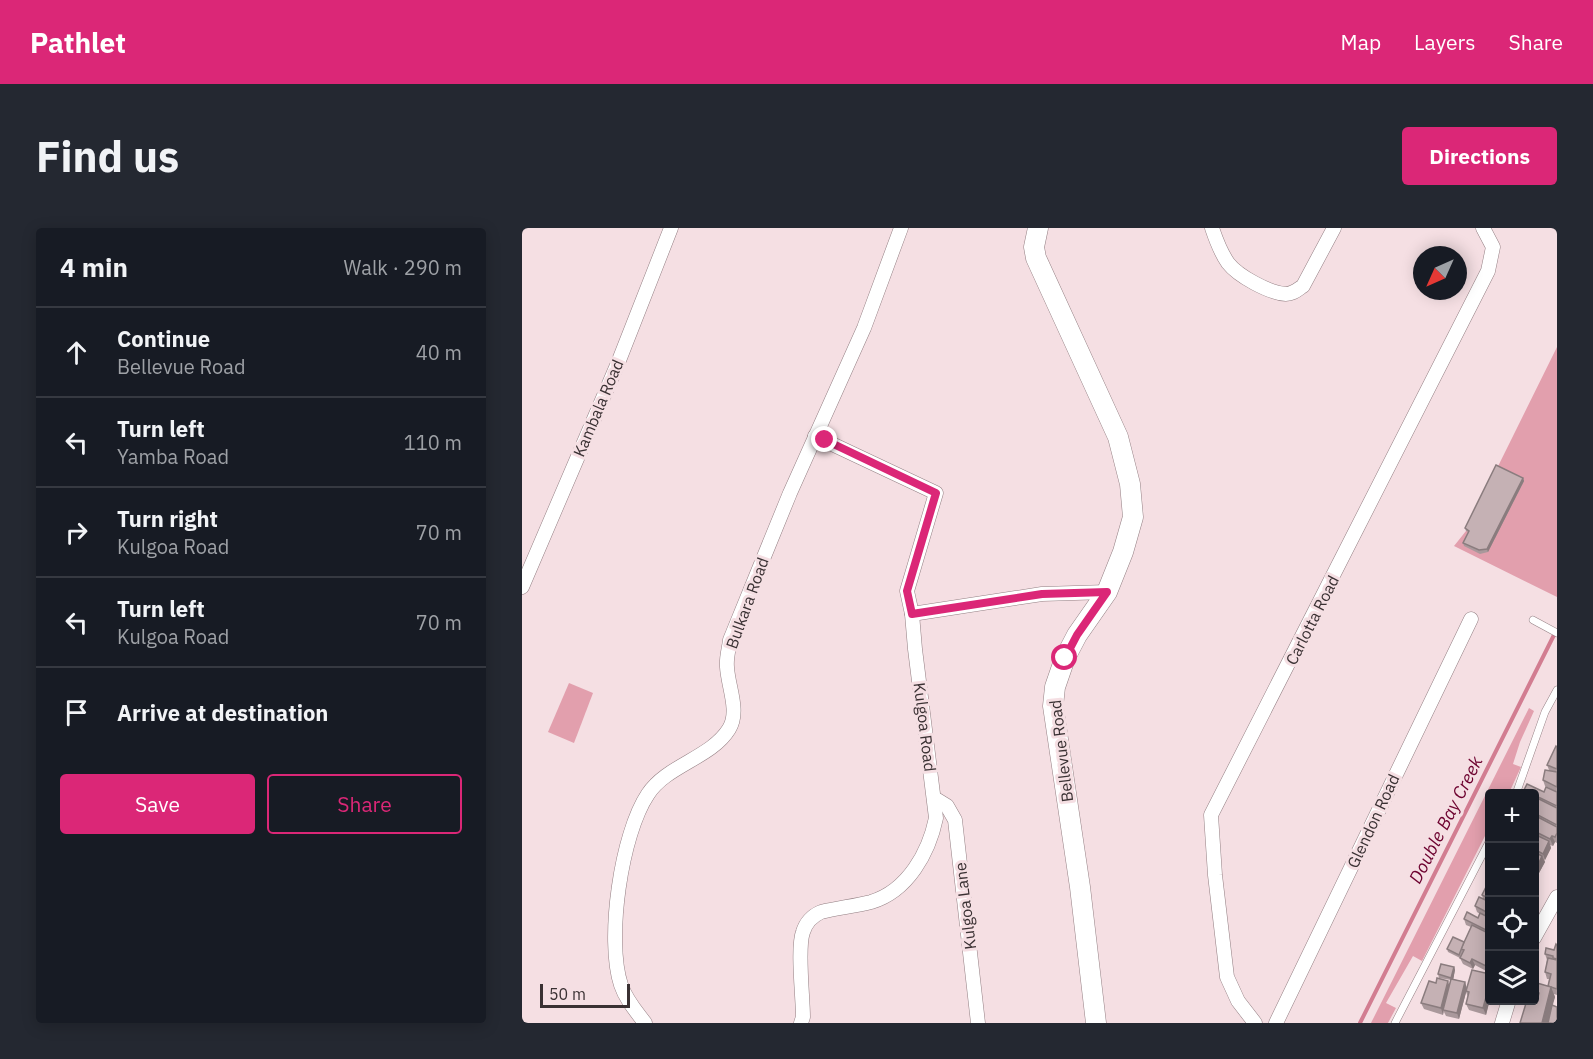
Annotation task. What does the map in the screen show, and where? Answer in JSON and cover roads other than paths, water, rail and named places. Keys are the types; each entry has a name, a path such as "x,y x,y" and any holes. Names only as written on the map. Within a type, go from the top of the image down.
{"street":[{"name":"Kambala Road","path":"522,587 618,363 671,228"},
{"name":"Bulkara Road","path":"645,1023 626,998 614,951 619,883 633,826 648,794 665,776 716,744 730,728 734,711 726,664 730,640 790,493 864,328 901,228"},
{"name":"Bellevue Road","path":"1038,228 1034,247 1036,258 1118,437 1130,484 1133,517 1123,552 1107,592 1077,635 1065,658 1055,687 1053,706 1080,887 1096,1023"},
{"path":"1212,228 1233,269 1254,282 1285,294 1295,292 1303,286 1334,228"},
{"name":"Carlotta Road","path":"1255,1023 1238,1001 1227,977 1215,875 1211,815 1488,271 1493,247 1483,228"},
{"name":"Kulgoa Road","path":"801,1023 803,1017 801,942 806,924 821,912 873,901 895,889 911,874 925,853 932,837 936,818 912,614 907,591 936,493 815,436"},
{"path":"912,614 1042,594 1107,592"},
{"name":"Glendon Road","path":"1276,1023 1471,619"},
{"name":"Kulgoa Lane","path":"934,798 947,806 955,820 978,1023"},
{"path":"1539,929 1557,897"},
{"path":"1502,1023 1507,1005"}],"lane":[{"path":"1533,620 1557,633"},
{"path":"1518,789 1545,712 1557,690"},
{"path":"1395,1023 1488,843"}],"waterway":[{"name":"Double Bay Creek","path":"1360,1023 1555,633"}]}
